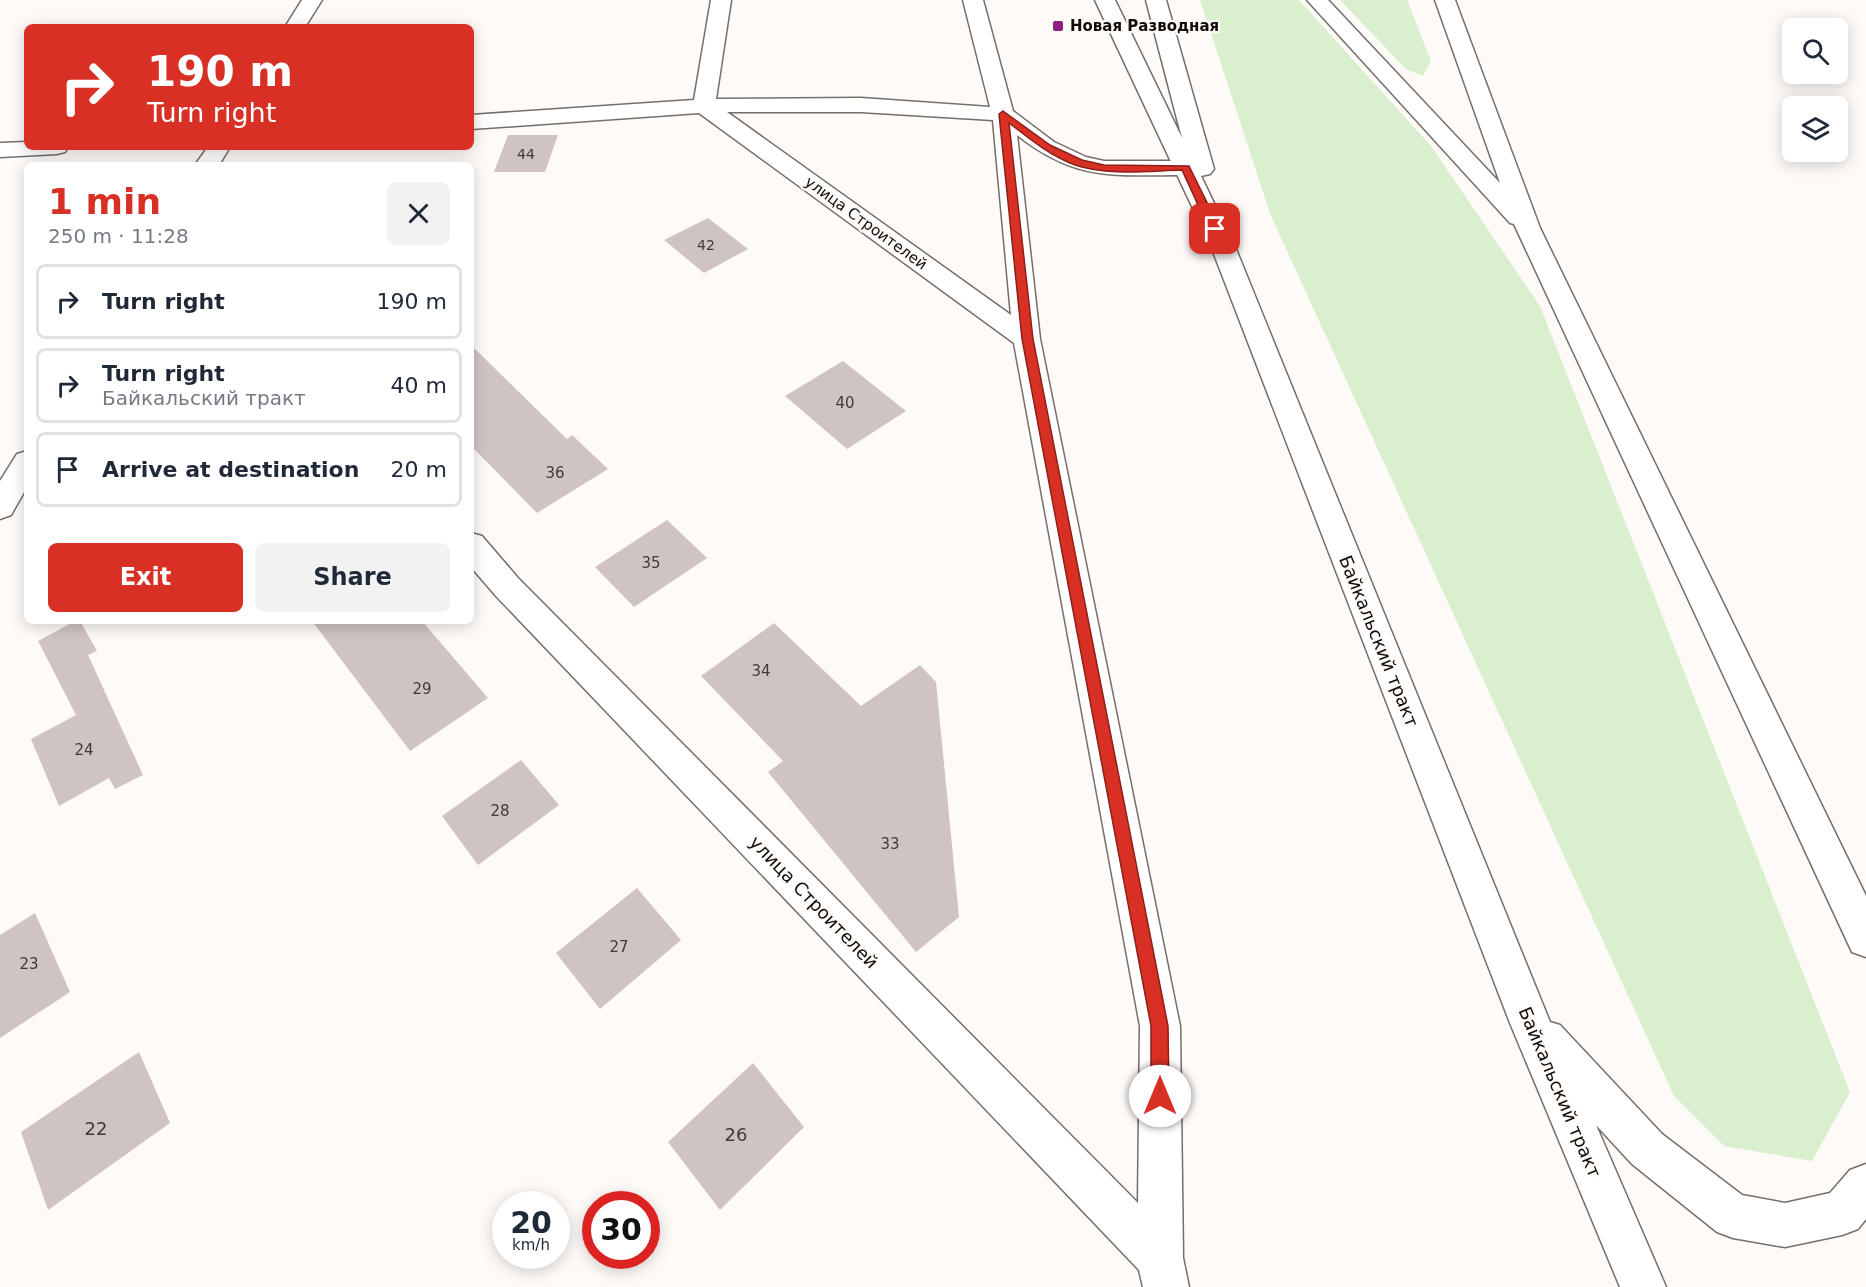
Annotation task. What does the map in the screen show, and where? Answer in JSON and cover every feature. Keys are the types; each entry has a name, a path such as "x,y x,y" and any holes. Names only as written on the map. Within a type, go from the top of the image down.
{"main road":[{"path":"297,24 312,0"},
{"path":"704,106 721,0"},
{"name":"улица Строителей","path":"973,0 1003,114 1028,339 1160,1026 1163,1272"},
{"name":"Байкальский тракт","path":"1104,0 1224,249 1530,1023 1643,1287"},
{"path":"1156,0 1224,249"},
{"path":"1317,0 1528,228"},
{"path":"1445,0 1528,228 1866,938"},
{"path":"474,122 704,106 861,105 1003,114 1046,147 1079,163 1104,168 1185,168"},
{"name":"улица Строителей","path":"704,106 1028,339"},
{"path":"0,150 24,149"},
{"path":"0,507 24,467"},
{"name":"улица Строителей","path":"474,548 507,587 1163,1272"},
{"path":"1530,1023 1647,1149 1733,1216 1785,1225 1842,1213 1866,1186"}],"green space":[{"path":"1200,0 1299,0 1431,146 1540,306 1850,1092 1812,1161 1724,1146 1674,1096 1271,216"},
{"path":"1340,0 1407,0 1431,61 1423,76 1406,69"}],"building":[{"path":"508,135 558,135 545,172 494,172"},
{"path":"708,218 748,249 704,273 664,240"},
{"path":"474,348 567,439 572,435 608,469 537,513 474,449"},
{"path":"843,361 906,411 847,449 785,396"},
{"path":"667,520 707,558 634,607 595,567"},
{"path":"774,623 861,706 920,665 936,682 959,917 916,952 768,772 783,761 701,676"},
{"path":"69,624 82,624 97,651 88,655 143,775 115,789 109,778 59,806 31,739 76,715 38,641"},
{"path":"314,624 425,624 488,698 410,751"},
{"path":"521,760 559,805 478,865 442,816"},
{"path":"637,888 681,940 600,1009 556,953"},
{"path":"35,913 70,992 0,1038 0,935"},
{"path":"139,1052 170,1123 48,1210 21,1132"},
{"path":"753,1063 804,1127 720,1210 668,1142"}],"place":[{"name":"Новая Разводная","path":"1058,26"}],"route":[{"path":"1160,1096 1160,1026 1028,339 1003,114 1046,147 1079,163 1104,168 1185,168 1215,229"}]}
